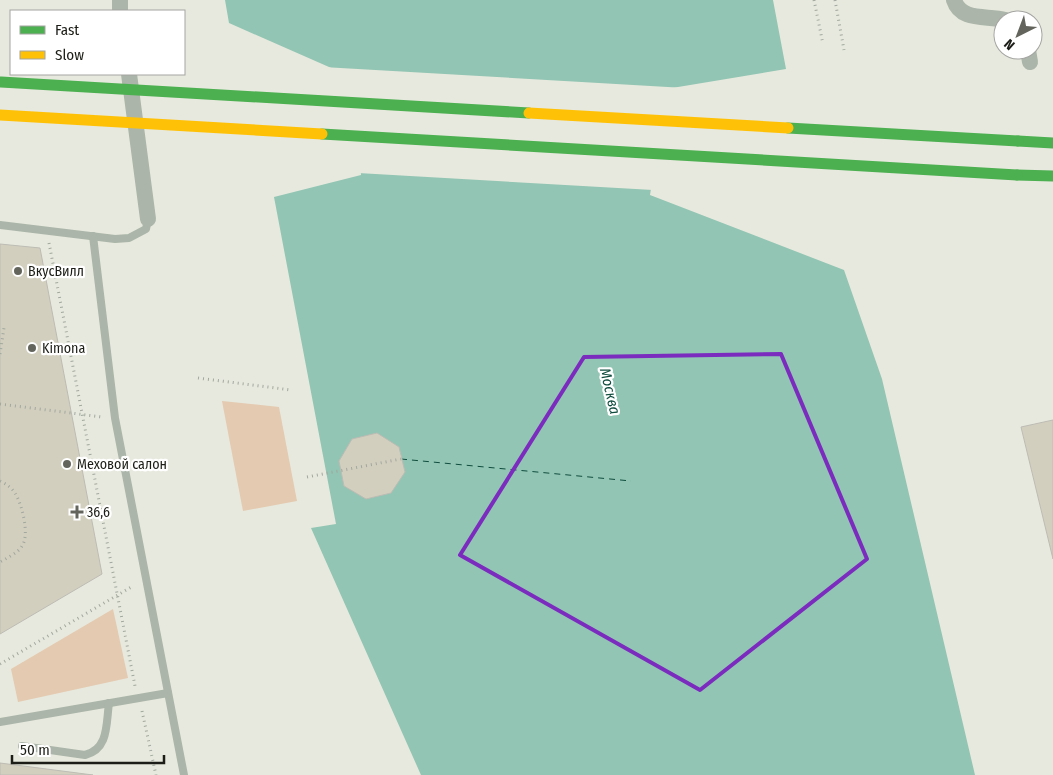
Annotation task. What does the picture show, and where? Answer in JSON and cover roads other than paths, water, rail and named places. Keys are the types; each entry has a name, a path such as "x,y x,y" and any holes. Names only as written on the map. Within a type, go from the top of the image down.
{"street":[{"path":"954,0 959,9 970,16 993,19"},
{"path":"129,75 148,219"},
{"path":"0,82 1053,143"},
{"path":"0,115 1053,176"}],"lane":[{"path":"0,224 93,236 129,238 146,229 148,219"},
{"path":"93,236 115,418 184,775"},
{"path":"0,722 168,693"},
{"path":"22,746 85,755 93,753 104,741 109,703"}],"water":[{"name":"Москва","path":"225,0 773,0 786,69 666,89 650,195 844,270 882,379 975,775 421,775 311,528 336,524 274,197 361,175 354,78 229,23"}],"place":[{"name":"ВкусВилл","path":"18,271"},
{"name":"Kimona","path":"32,348"},
{"name":"Меховой салон","path":"67,464"},
{"name":"36,6","path":"77,512"}]}
